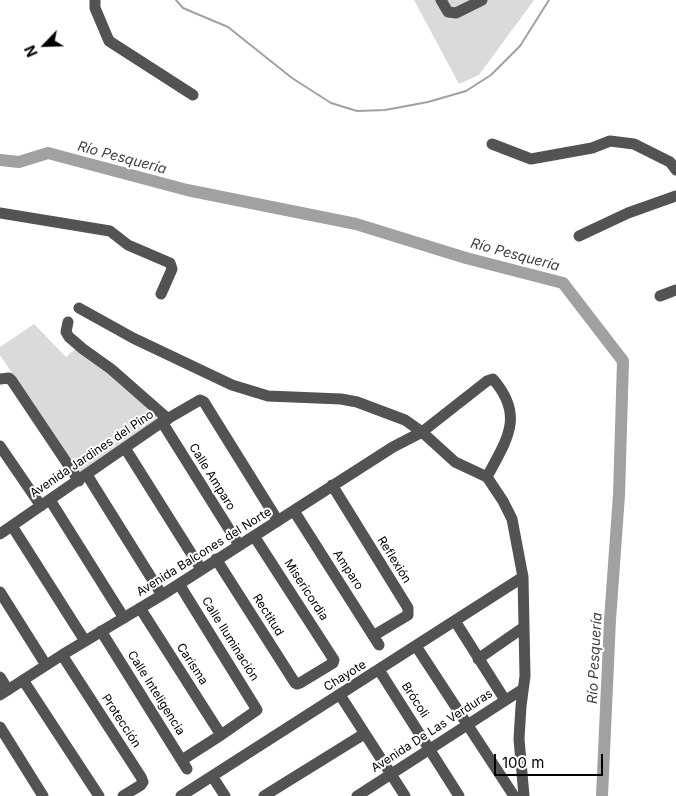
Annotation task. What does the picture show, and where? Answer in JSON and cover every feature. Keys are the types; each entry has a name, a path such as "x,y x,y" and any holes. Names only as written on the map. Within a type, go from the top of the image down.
{"street":[{"path":"95,0 95,8 109,40 193,95"},
{"path":"441,0 448,12 456,13 482,0"},
{"path":"492,144 531,159 592,148 610,141 634,144 670,162 676,170"},
{"path":"579,236 628,213 676,196"},
{"path":"0,213 110,231 128,245 170,263 172,269 161,294"},
{"path":"660,296 676,290"},
{"path":"79,308 132,338 232,386 268,396 341,399 357,402 405,420 422,432 455,462 487,477 512,519 523,577 525,665 519,739 524,796"},
{"name":"Calle Amparo","path":"68,322 66,332 69,337 111,369 165,420 239,546"},
{"path":"2,379 12,381 83,478 162,594"},
{"name":"Avenida Balcones del Norte","path":"4,692 179,584 393,447 422,432 492,379 503,392 512,414 510,428 501,452 487,477"},
{"name":"Avenida Jardines del Pino","path":"4,530 83,478 165,420 195,401 200,400 204,402 278,521"},
{"path":"0,446 45,503 124,618"},
{"path":"125,448 201,569"},
{"name":"Reflexión","path":"332,485 408,608 408,615 376,640"},
{"name":"Amparo","path":"294,511 376,640"},
{"path":"4,530 85,641"},
{"name":"Misericordia","path":"254,536 334,660 333,663 298,684"},
{"name":"Rectitud","path":"216,559 295,683 298,684"},
{"name":"Chayote","path":"181,796 523,577"},
{"name":"Calle Iluminación","path":"179,584 257,710 221,735"},
{"path":"0,592 46,665"},
{"name":"Carisma","path":"140,608 221,735"},
{"path":"455,621 505,700"},
{"path":"478,659 524,627"},
{"name":"Calle Inteligencia","path":"101,631 184,764 221,735"},
{"path":"416,646 514,796"},
{"name":"Protección","path":"62,655 141,777 143,782 123,796"},
{"name":"Brócoli","path":"379,670 459,796"},
{"path":"0,677 4,692"},
{"path":"23,680 98,796"},
{"name":"Avenida De Las Verduras","path":"357,796 524,689"},
{"path":"340,695 405,796"},
{"path":"0,727 43,796"},
{"path":"264,796 364,734"},
{"path":"212,776 225,796"}],"shaded area":[{"path":"414,0 534,0 479,75 459,84"},
{"path":"34,324 66,357 75,349 100,362 162,416 80,474 0,355 0,347"}],"waterway":[{"path":"176,0 183,8 228,27 292,78 331,103 357,111 385,110 428,102 466,91 491,75 520,46 549,0"},
{"name":"Río Pesquería","path":"0,160 19,162 48,153 187,190 356,224 466,258 563,283 623,361 619,495 610,620 602,796"}]}
